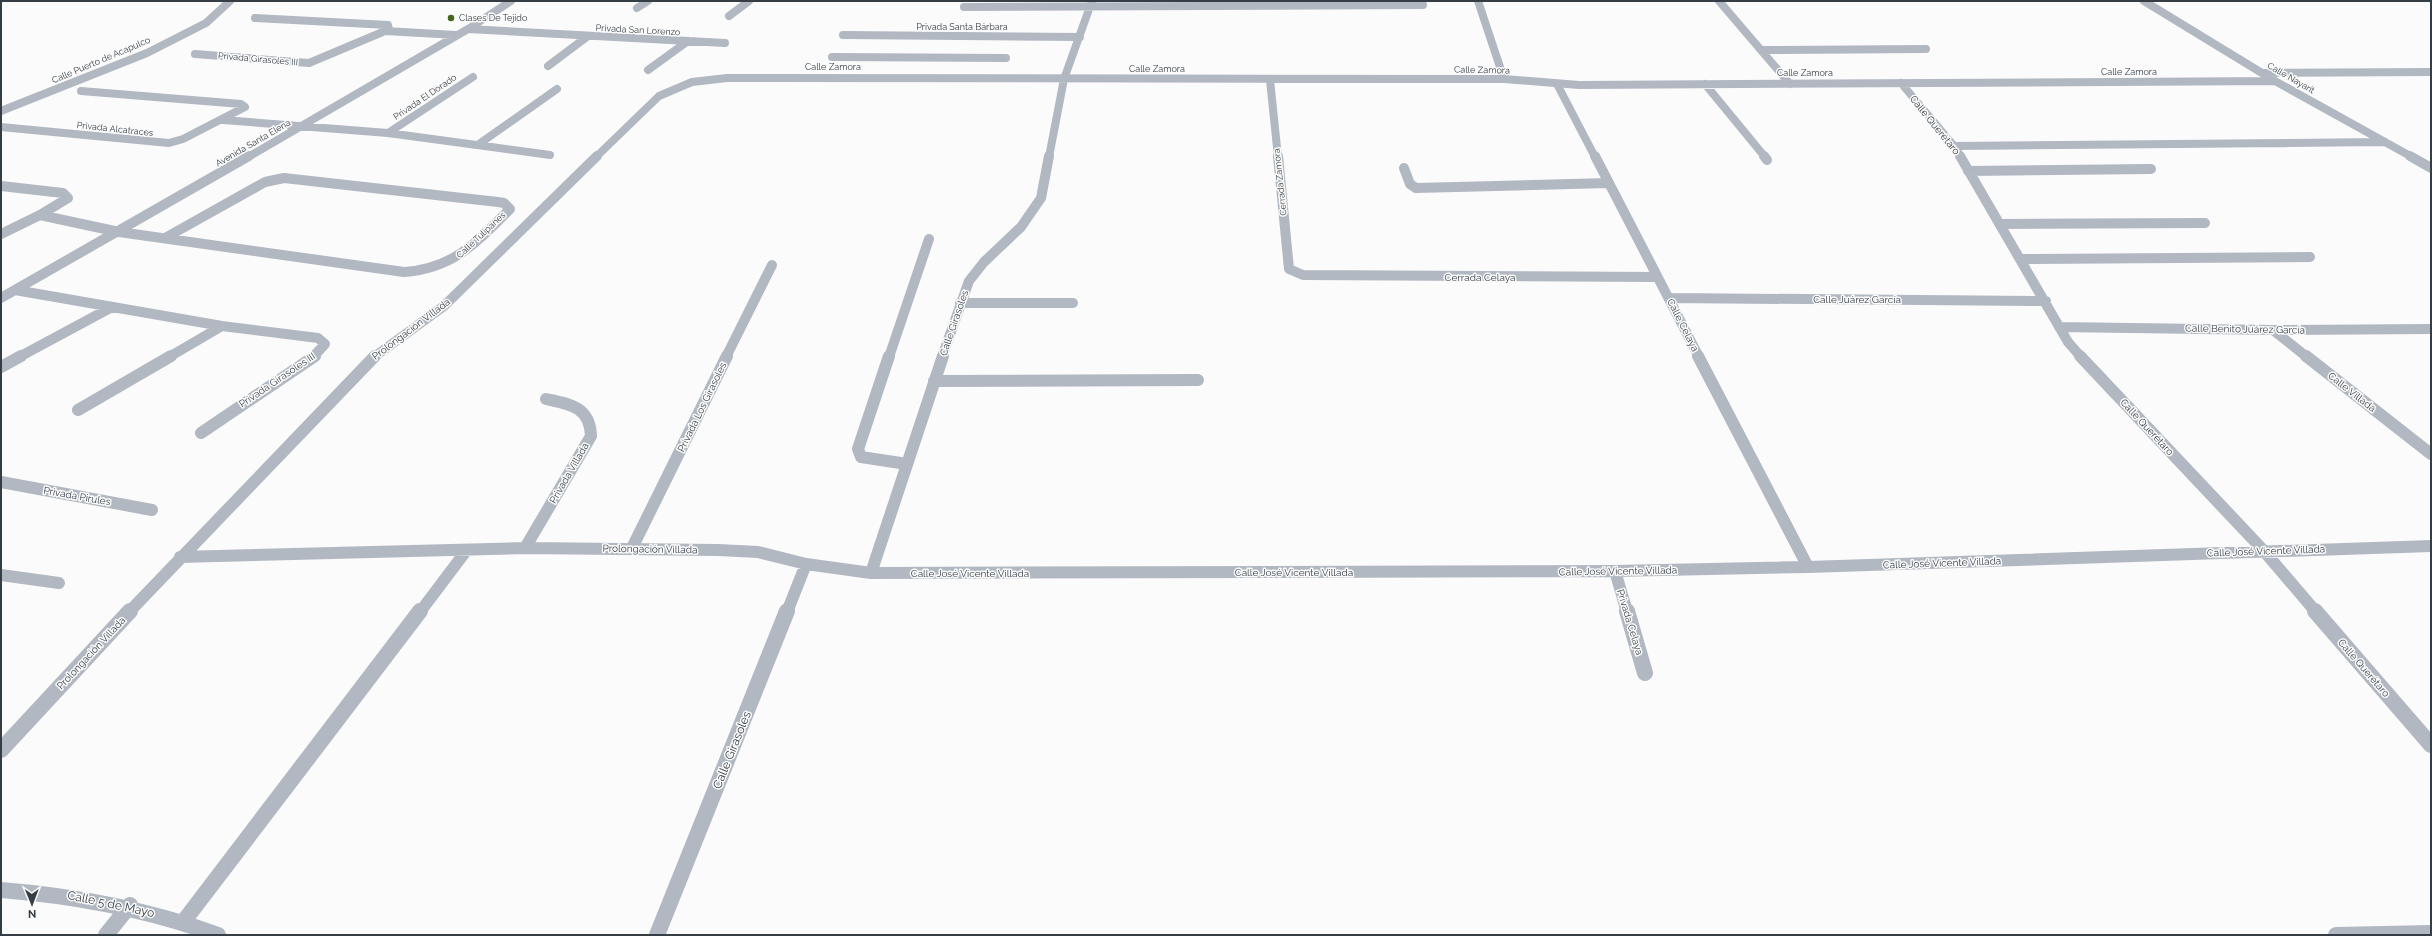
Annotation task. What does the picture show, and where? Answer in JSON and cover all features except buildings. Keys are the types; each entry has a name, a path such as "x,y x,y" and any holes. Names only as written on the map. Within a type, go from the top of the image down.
{"street":[{"name":"Calle Puerto de Acapulco","path":"1,111 123,63 206,23 230,1"},
{"name":"Avenida Santa Elena","path":"1,298 304,125 468,29 511,1"},
{"path":"637,8 648,1"},
{"path":"729,16 749,1"},
{"path":"1478,1 1504,79"},
{"path":"1719,1 1790,84"},
{"name":"Calle Nayarit","path":"2144,1 2275,81 2431,168"},
{"path":"964,7 1092,4 1423,5"},
{"name":"Calle Girasoles","path":"871,573 960,303 969,281 984,262 1021,226 1041,198 1064,79 1092,4"},
{"path":"255,18 388,25 389,29 385,31"},
{"name":"Privada San Lorenzo","path":"468,29 725,43"},
{"name":"Privada Girasoles III","path":"195,54 309,63 385,31 456,35"},
{"name":"Privada Santa Bárbara","path":"842,35 940,47 1080,37"},
{"name":"Privada San Lorenzo","path":"548,66 588,36"},
{"name":"Privada San Lorenzo","path":"648,70 688,41"},
{"path":"832,57 940,47 1006,58"},
{"path":"1762,50 1926,49"},
{"path":"2262,73 2431,72"},
{"name":"Privada El Dorado","path":"388,133 473,77"},
{"name":"Calle Zamora","path":"688,82 751,77 1270,80 1504,79 1556,84 2275,81"},
{"name":"Cerrada Zamora","path":"1270,80 1289,269 1303,274"},
{"name":"Prolongación Villada","path":"1,750 180,557 365,365 382,350 444,306 659,96 671,88 688,82"},
{"name":"Calle Querétaro","path":"1901,83 1954,146 2022,259 2059,327 2083,360 2264,551 2431,744"},
{"name":"Calle Celaya","path":"1556,84 1669,298 1808,568"},
{"path":"1705,84 1768,160"},
{"path":"479,144 557,89"},
{"name":"Privada Alcatraces","path":"1,127 169,143 183,139 242,110 244,105 81,91"},
{"name":"Privada Alcatraces","path":"222,120 304,125"},
{"name":"Privada El Dorado","path":"304,125 479,144 550,155"},
{"path":"1954,146 2385,142"},
{"path":"1404,168 1410,184 1416,188 1608,183"},
{"path":"1968,171 2152,169"},
{"name":"Calle Tulipanes","path":"119,232 404,272 421,272 446,264 460,256 510,209 504,203 498,202 284,178 265,182 165,238"},
{"path":"1,186 63,193 68,198 40,216 1,234"},
{"path":"40,216 119,232"},
{"path":"2001,224 2205,223"},
{"path":"907,464 861,457 858,449 929,239"},
{"path":"2022,259 2310,256"},
{"name":"Privada Los Girasoles","path":"632,548 772,265"},
{"name":"Cerrada Celaya","path":"1303,274 1657,277"},
{"name":"Privada Girasoles III","path":"16,290 222,326 318,338 324,344 316,355 201,433"},
{"name":"Calle Juárez García","path":"1669,298 2046,301"},
{"path":"960,303 1073,303"},
{"path":"1,367 112,307"},
{"path":"78,410 222,326"},
{"name":"Calle Benito Juárez García","path":"2059,327 2273,330 2431,329"},
{"name":"Calle Villada","path":"2273,330 2431,454"},
{"path":"934,381 1198,380"},
{"name":"Privada Villada","path":"525,548 591,436 592,427 589,417 581,410 546,399"},
{"name":"Privada Pirules","path":"1,482 152,510"},
{"name":"Calle José Vicente Villada","path":"806,564 871,573 1615,571 1808,568 2431,546"},
{"name":"Prolongación Villada","path":"180,557 466,551 525,548 632,548 758,552 806,564"},
{"path":"184,921 466,551"},
{"name":"Calle Girasoles","path":"657,935 806,564"},
{"name":"Privada Celaya","path":"1615,571 1645,673"},
{"path":"1,575 59,583"},
{"name":"Calle 5 de Mayo","path":"1,890 59,893 130,905 184,921 218,935"},
{"path":"106,935 130,905"},
{"path":"2336,935 2431,933"}],"place":[{"name":"Clases De Tejido","path":"451,18"}]}
